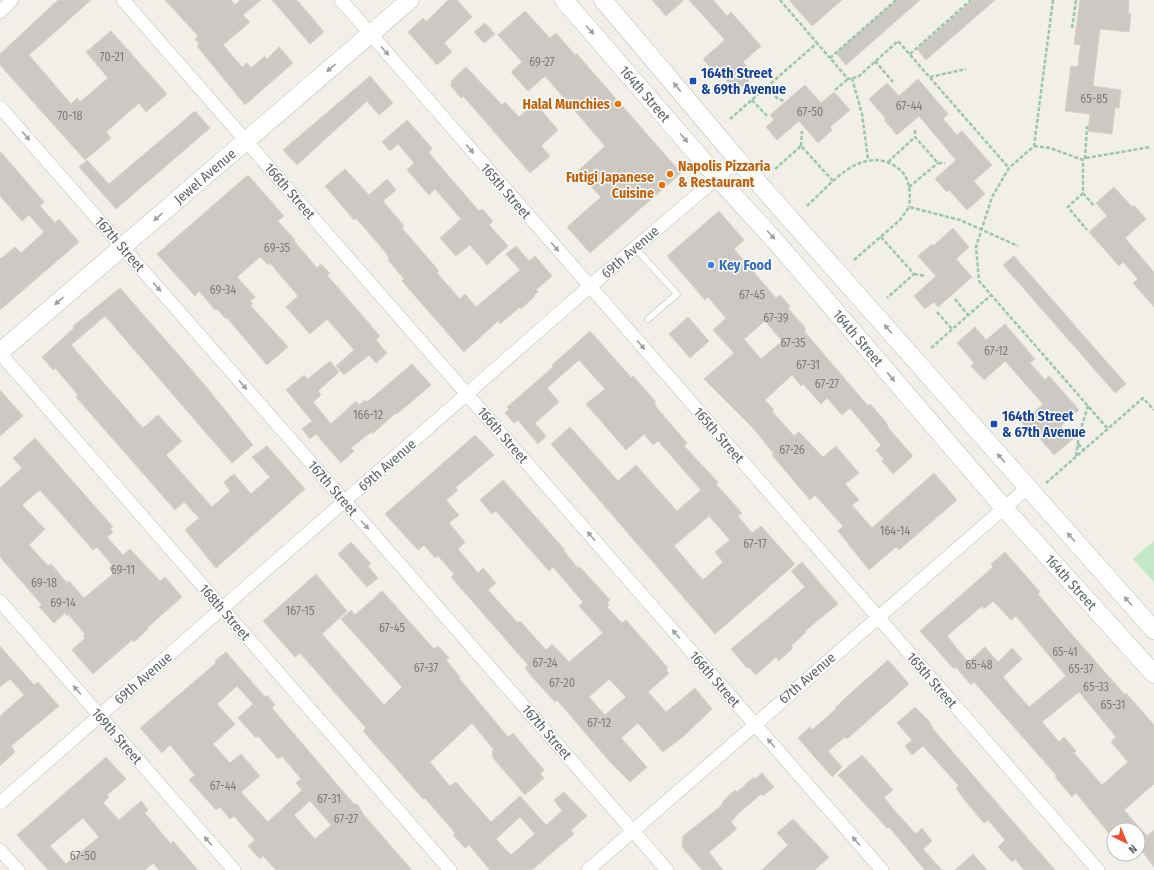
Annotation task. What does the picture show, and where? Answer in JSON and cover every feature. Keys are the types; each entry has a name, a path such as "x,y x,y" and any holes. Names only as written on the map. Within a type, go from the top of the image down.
{"street":[{"path":"0,12 12,0"},
{"name":"166th Street","path":"123,0 882,870"},
{"name":"165th Street","path":"341,0 1098,870"},
{"name":"Jewel Avenue","path":"0,352 410,0"},
{"name":"164th Street","path":"564,0 777,243 1004,508 1154,674"},
{"name":"164th Street","path":"603,0 738,160 1154,630"},
{"name":"167th Street","path":"0,107 667,870"},
{"name":"69th Avenue","path":"0,803 590,287 738,160"},
{"name":"168th Street","path":"0,352 450,870"},
{"name":"67th Avenue","path":"588,870 877,616 1027,488"},
{"name":"169th Street","path":"0,601 234,870"},
{"path":"0,850 18,870"}],"lane":[{"path":"635,248 677,294 648,319"}],"path":[{"path":"780,0 848,79"},
{"path":"830,58 896,0"},
{"path":"910,54 971,0"},
{"path":"1053,0 1034,146 1009,168 992,197 976,247 980,281 1108,429"},
{"path":"1072,28 1076,0"},
{"path":"730,119 817,42"},
{"path":"835,90 848,79 858,77 898,42 1009,168"},
{"path":"875,61 893,82"},
{"path":"930,77 966,69"},
{"path":"852,78 862,114 868,159"},
{"path":"767,87 778,99 784,101"},
{"path":"752,100 767,116"},
{"path":"1087,126 1083,193 1094,206"},
{"path":"915,130 915,137 938,163"},
{"path":"775,169 801,146 802,131"},
{"path":"888,162 915,137"},
{"path":"801,146 834,182"},
{"path":"1034,146 1050,148 1084,159 1150,147"},
{"path":"807,206 857,164 868,159 888,162 902,172 909,187 909,207 900,220 854,260"},
{"path":"909,187 938,163 945,163"},
{"path":"1083,193 1068,207 1087,230"},
{"path":"909,207 951,217 1018,246"},
{"path":"881,237 914,274 926,276"},
{"path":"887,298 914,274"},
{"path":"931,348 991,295"},
{"path":"955,299 968,315"},
{"path":"937,312 952,329"},
{"path":"1046,483 1144,398 1154,410"},
{"path":"1076,457 1088,406"},
{"path":"1078,444 1084,450"}],"green space":[{"path":"1154,541 1154,582 1133,559"}],"building":[{"path":"58,0 91,0 29,55 71,104 77,98 80,102 108,78 86,52 111,31 167,94 146,112 139,103 106,132 111,138 85,160 0,65 0,54"},
{"path":"165,0 231,0 235,5 240,0 261,0 243,15 250,22 223,45 242,67 247,63 251,68 265,56 267,59 279,47 293,63 245,105 197,46 199,44 195,39 198,36"},
{"path":"272,0 297,0 324,32 310,44"},
{"path":"448,0 457,0 472,17 444,43 452,52 437,65 408,32 423,18 426,22"},
{"path":"652,0 684,0 666,16"},
{"path":"689,0 713,0 727,16 731,12 761,46 743,62 755,75 736,92 718,71 716,74 703,59 725,40"},
{"path":"789,0 842,0 812,26"},
{"path":"897,0 920,0 846,65 836,53"},
{"path":"973,0 995,0 926,60 917,49"},
{"path":"1080,0 1129,0 1128,14 1131,14 1129,32 1100,29 1093,86 1121,90 1119,108 1115,108 1112,134 1088,131 1090,114 1065,111 1071,66 1078,67 1081,45 1074,44"},
{"path":"525,11 550,38 556,33 575,55 576,53 681,173 590,253 567,227 601,197 577,172 605,146 545,76 528,91 511,72 522,62 498,35"},
{"path":"485,23 495,34 484,43 474,32"},
{"path":"466,67 502,105 505,102 519,117 535,103 558,130 541,146 550,156 530,173 463,96 461,98 450,85 452,83 451,81"},
{"path":"370,76 393,103 379,115 367,101 297,165 283,150"},
{"path":"918,79 948,114 943,119 957,135 962,131 992,165 974,181 985,194 967,210 949,190 947,192 935,179 956,160 919,116 897,135 869,99 887,83 899,96"},
{"path":"805,85 821,103 834,92 850,110 830,127 832,130 818,143 799,121 777,140 766,127 774,120 770,115"},
{"path":"195,111 210,128 116,209 79,167 87,160 109,184"},
{"path":"407,120 432,148 429,153 479,211 482,209 493,221 489,225 508,246 487,265 470,245 456,256 440,238 461,219 435,189 429,195 407,170 414,163 398,144 390,151 382,142"},
{"path":"0,151 44,202 40,206 55,223 59,219 79,242 0,310 0,259 15,247 21,253 44,232 29,215 22,221 0,196"},
{"path":"345,169 369,195 387,179 396,190 383,201 404,226 402,228 439,271 437,273 460,299 465,294 476,307 520,270 506,254 516,246 529,261 535,256 552,276 536,290 538,292 534,295 535,296 521,309 520,307 500,324 498,321 464,352 402,281 404,279 388,260 389,259 386,253 356,218 354,220 325,186"},
{"path":"248,175 284,216 278,221 295,240 294,241 317,268 321,264 330,273 327,275 380,336 376,340 387,353 376,363 369,355 344,375 336,366 354,350 327,319 310,334 286,307 298,296 270,263 268,265 260,257 237,277 255,297 250,301 253,304 250,305 288,347 267,365 227,318 226,319 217,309 215,310 199,291 195,296 157,254"},
{"path":"1114,187 1132,207 1134,205 1146,219 1125,238 1154,272 1154,307 1133,283 1138,279 1123,262 1119,266 1089,232 1107,216 1096,203"},
{"path":"719,211 744,240 734,249 776,298 780,295 790,306 788,308 806,329 804,331 868,406 870,404 886,422 889,429 913,456 893,474 882,461 884,459 876,450 881,445 850,408 842,415 827,398 821,404 803,384 801,386 792,375 765,400 774,410 772,411 794,436 799,432 823,457 836,446 859,473 845,484 859,500 852,505 872,528 934,473 957,500 899,550 896,547 869,570 838,531 843,526 815,495 810,500 772,455 774,454 753,428 704,379 734,353 713,330 726,318 708,297 705,300 667,256","holes":["765,321 782,341 761,359 744,339"]},
{"path":"953,228 969,247 956,259 972,277 938,307 934,302 925,309 914,296 936,276 918,256 932,244 933,246"},
{"path":"1014,256 1126,384 1115,393 1003,265"},
{"path":"120,288 204,384 253,445 232,463 105,316 71,345 143,428 158,415 182,441 166,455 212,507 230,491 224,482 234,474 251,494 270,477 252,457 267,446 305,489 216,568 185,530 199,518 184,502 175,510 76,397 78,395 55,368 53,370 42,357 74,328 73,326"},
{"path":"688,317 709,341 690,358 669,334"},
{"path":"1005,324 1035,359 1030,363 1045,380 1049,376 1079,410 1061,426 1073,439 1054,455 1037,435 1034,438 1022,423 1043,404 1005,361 984,380 971,366 974,363 957,343 975,327 986,340"},
{"path":"590,331 631,378 633,376 656,402 654,403 657,408 687,443 684,446 718,482 716,484 742,513 738,516 752,533 761,526 795,564 715,634 551,444 570,427 618,481 636,465 677,511 701,490 658,441 653,445 644,434 626,450 586,404 605,389 579,360 547,388 559,402 535,423 546,436 538,444 518,420 514,423 505,413 509,409 507,407 553,367 552,365","holes":["709,516 730,540 715,552 723,562 703,580 674,546"]},
{"path":"330,361 339,372 318,391 321,395 313,402 331,424 356,401 359,405 365,400 367,402 412,364 431,385 372,434 371,432 351,448 354,451 341,463 316,434 310,439 302,429 312,421 286,390 304,375 308,379"},
{"path":"0,390 23,416 0,436"},
{"path":"475,435 494,455 455,488 458,490 446,500 459,515 449,523 465,542 458,549 478,573 483,568 496,583 488,590 518,623 520,621 546,650 552,644 569,662 603,633 579,606 583,602 553,567 549,571 496,511 492,514 480,500 503,480 565,550 564,551 578,568 580,567 610,600 607,603 609,605 607,607 622,623 626,620 668,668 666,670 669,673 648,692 666,712 695,688 712,709 684,736 663,752 638,723 621,738 647,767 630,782 611,763 557,700 555,702 533,678 525,668 528,665 451,577 454,574 438,556 435,558 424,545 418,550 385,514","holes":["609,679 626,697 605,715 589,697"]},
{"path":"35,438 113,527 110,529 113,532 107,537 123,555 130,549 160,581 165,577 182,597 147,628 148,629 134,642 132,640 93,674 72,650 85,638 83,636 85,634 68,614 67,616 65,613 54,623 39,607 42,605 0,557 0,488 22,468 13,458","holes":["40,490 93,550 97,547 112,565 109,568 114,573 84,598 69,581 67,583 51,564 48,566 29,545 45,529 22,505"]},
{"path":"351,542 371,564 368,566 378,578 367,587 338,554"},
{"path":"1005,552 1040,592 1038,594 1068,630 1125,695 1126,693 1154,725 1154,784 1124,810 1135,822 1106,822 1106,830 1076,793 1072,797 1055,777 1057,776 974,682 971,685 956,667 954,669 920,631 993,567 991,564","holes":["993,601 1011,620 1016,616 1066,676 1029,707 1003,677 1022,659 1012,648 998,662 985,647 968,662 947,636 982,606 984,609","1079,692 1116,737 1111,742 1128,762 1102,785 1074,753 1076,751 1064,737 1059,742 1042,722"]},
{"path":"802,562 838,604 805,631 806,632 791,646 793,648 779,661 776,657 756,675 749,667 747,668 731,649 805,587 791,571"},
{"path":"316,574 347,611 322,634 384,705 402,687 341,619 351,610 355,615 382,591 434,649 438,646 449,658 446,660 460,677 459,678 508,737 513,733 544,770 540,774 544,778 525,795 493,758 492,751 494,750 472,723 430,762 450,786 456,782 491,822 520,796 546,825 562,811 554,800 564,792 587,816 571,830 574,834 532,870 490,870 469,845 465,848 453,835 455,833 363,731 366,728 300,653 295,657 263,621","holes":["520,817 535,834 511,855 496,839"]},
{"path":"0,646 34,685 38,682 59,706 11,746 15,752 0,766 0,716 24,695 10,679 0,687"},
{"path":"226,652 265,697 267,695 275,705 272,708 353,803 358,805 363,814 412,870 276,870 263,856 260,859 248,846 255,840 234,816 230,819 220,807 216,810 189,780 195,775 170,745 162,753 140,728 216,663 215,661","holes":["237,686 253,704 238,718 256,738 258,736 278,759 282,756 301,779 296,783 302,790 268,822 241,792 260,776 241,754 230,763 213,744 235,724 217,704","310,801 331,825 315,839 294,815"]},
{"path":"888,660 909,684 847,739 845,737 828,751 842,767 832,777 798,738 810,727 812,730"},
{"path":"915,707 930,722 933,729 1055,870 1024,870 1015,859 1012,862 998,847 1005,840 988,820 984,823 956,788 959,786 923,746 912,755 905,746 912,740 897,723"},
{"path":"862,755 893,790 884,797 894,810 916,834 922,828 932,841 923,849 942,870 925,870 889,827 887,828 838,775"},
{"path":"106,757 126,779 107,795 109,797 103,803 119,820 141,801 148,810 145,813 171,844 173,841 198,870 159,870 153,863 145,870 48,870 17,835","holes":["83,818 99,837 66,864 50,846"]},
{"path":"762,773 774,787 763,796 761,794 738,814 731,822 737,829 709,852 723,870 702,870 682,847 683,836 721,806 724,800 735,790 737,792 754,777 755,779"},
{"path":"793,819 829,857 815,870 762,870 788,845 777,833"},
{"path":"1154,830 1154,867 1146,856 1146,835 1147,836"},
{"path":"973,854 987,870 955,870"}],"place":[{"name":"164th Street & 69th Avenue","path":"693,81"},
{"name":"Halal Munchies","path":"618,104"},
{"name":"Napolis Pizzaria & Restaurant","path":"670,174"},
{"name":"Futigi Japanese Cuisine","path":"662,185"},
{"name":"Key Food","path":"711,265"},
{"name":"164th Street & 67th Avenue","path":"994,424"}]}
